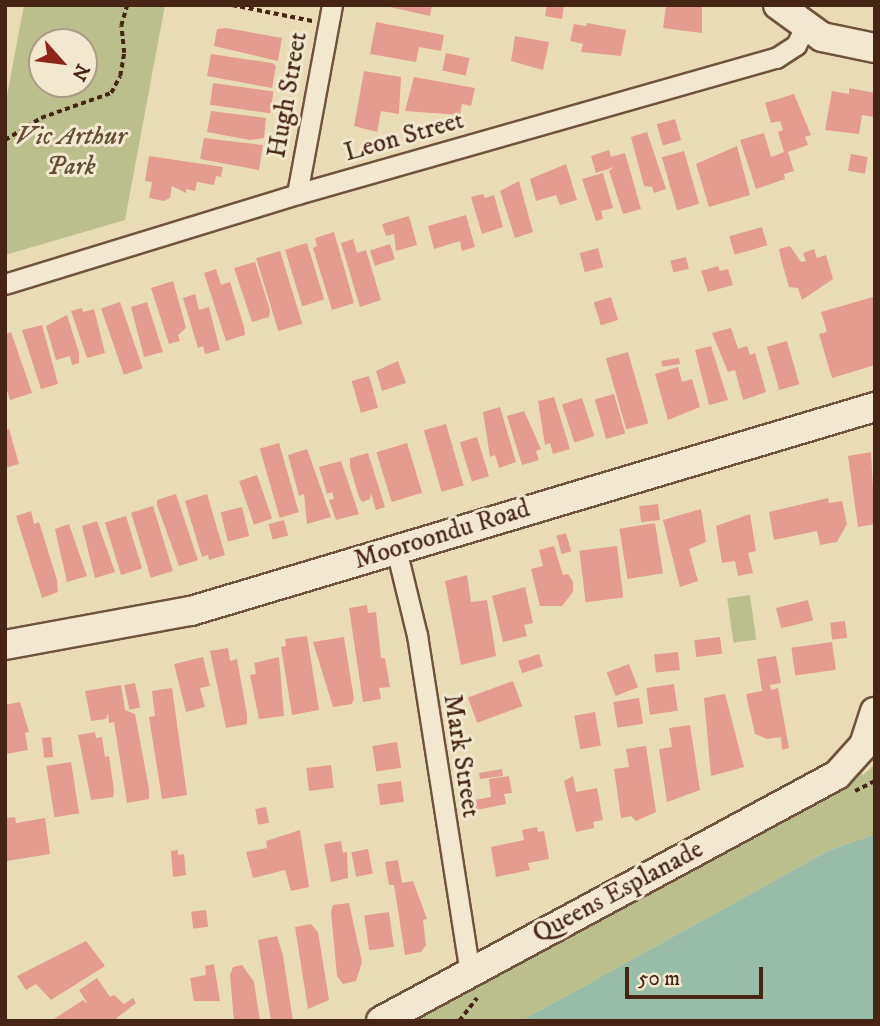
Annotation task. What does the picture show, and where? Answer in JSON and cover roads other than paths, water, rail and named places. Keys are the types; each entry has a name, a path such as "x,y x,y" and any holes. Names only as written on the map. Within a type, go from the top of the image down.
{"street":[{"path":"778,5 805,27 836,41 875,48"},
{"name":"Hugh Street","path":"297,194 330,15"},
{"name":"Leon Street","path":"5,284 297,194 776,58 796,45 805,27"},
{"name":"Mooroondu Road","path":"5,645 191,611 875,407"},
{"name":"Mark Street","path":"396,549 417,635 470,972"},
{"name":"Queens Esplanade","path":"382,1021 837,775 853,761 864,745 875,712"}],"park label":[{"name":"Vic Arthur Park","path":"71,152"}]}
